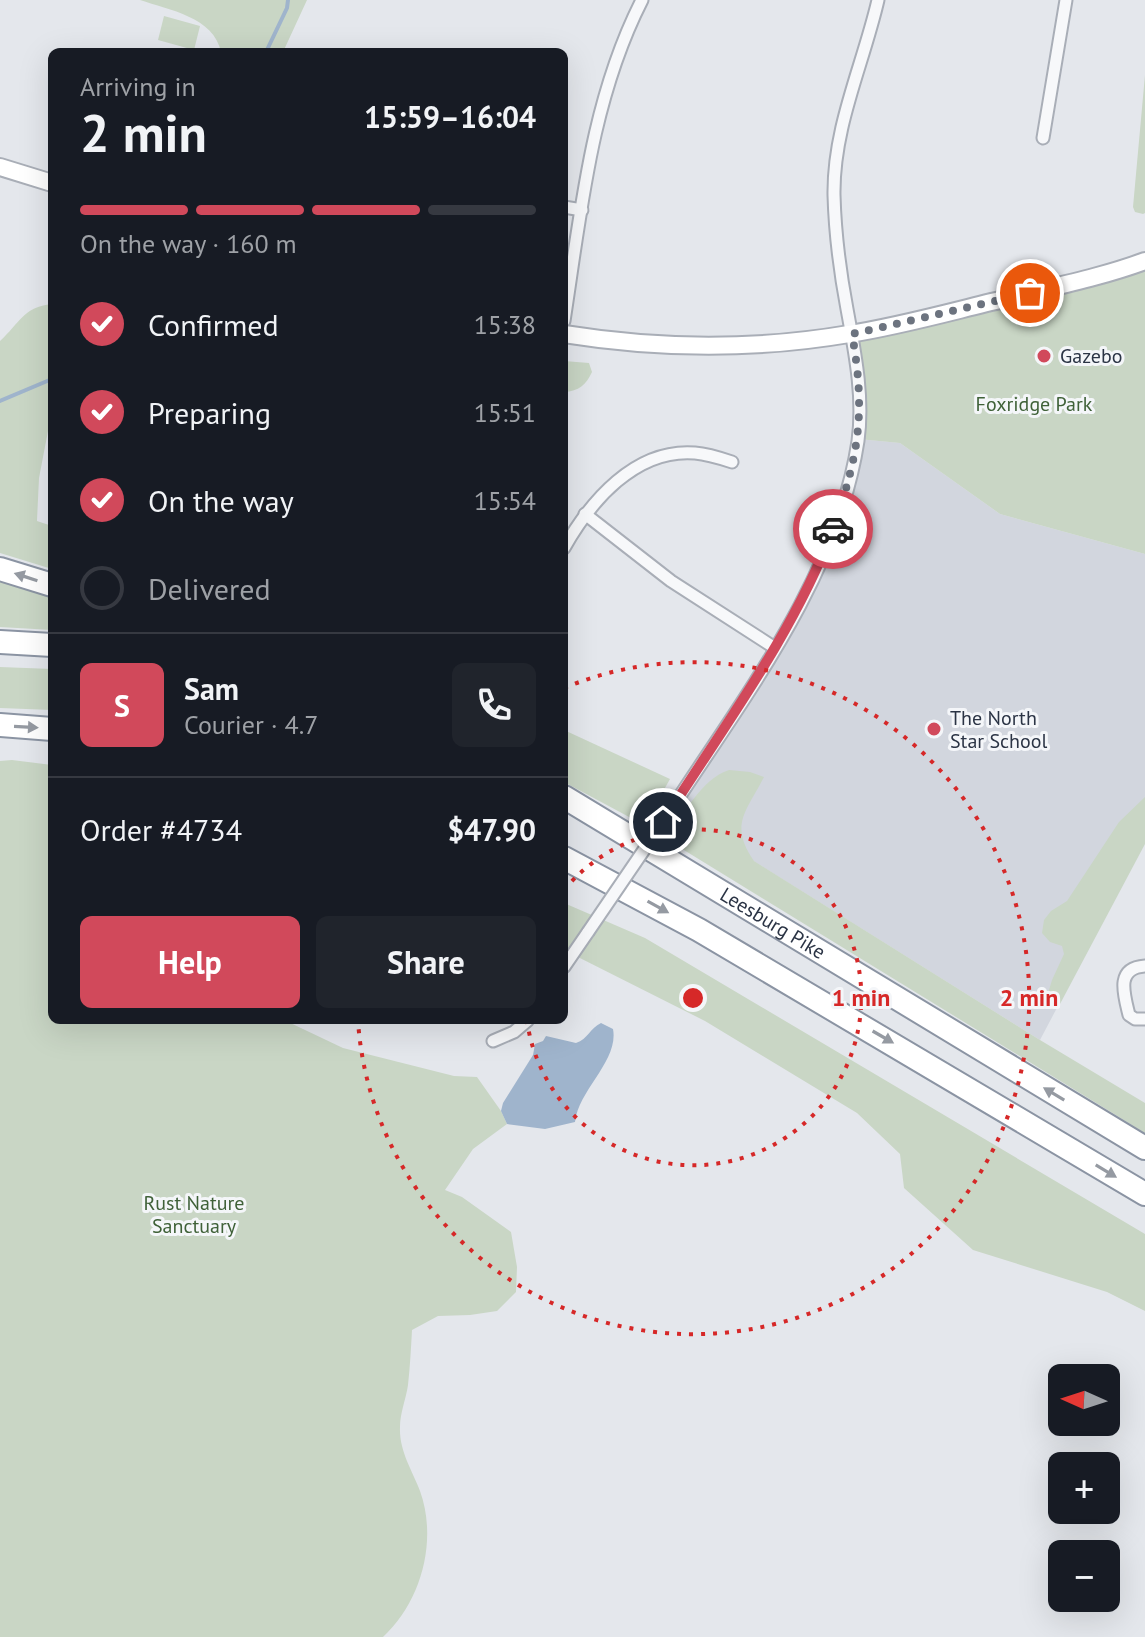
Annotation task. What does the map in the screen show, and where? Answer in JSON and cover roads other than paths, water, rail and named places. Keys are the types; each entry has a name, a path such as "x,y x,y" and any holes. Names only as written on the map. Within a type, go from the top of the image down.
{"highway":[{"path":"0,569 48,584"},
{"path":"0,642 48,645"},
{"path":"0,725 48,729"},
{"name":"Leesburg Pike","path":"568,799 1145,1148"},
{"path":"568,860 699,930 1145,1194"}],"main road":[{"path":"0,167 48,182"},
{"path":"568,334 630,342 718,346 776,344 852,334 1078,282 1145,261"}],"street":[{"path":"568,296 595,130 617,55 642,0"},
{"path":"568,961 663,822 775,648 815,573 854,463 860,414 857,364 837,236 834,194 844,115 878,0"},
{"path":"1043,138 1066,0"},
{"path":"568,208 582,210"},
{"path":"568,542 585,514 616,482 652,461 678,453 694,453 732,462"},
{"path":"585,514 671,581 775,648"},
{"path":"1145,966 1136,967 1126,974 1123,983 1129,1015 1135,1019 1145,1019"},
{"path":"493,1041 514,1032 523,1024"}],"water":[{"path":"601,1023 613,1029 613,1041 605,1064 583,1098 575,1122 545,1129 507,1124 501,1111 503,1103 533,1055 535,1044 546,1036 576,1043"}],"waterway":[{"path":"268,48 288,0"},
{"path":"0,401 48,381"}],"place":[{"name":"Gazebo","path":"1044,356"},
{"name":"The North Star School","path":"934,729"}],"park label":[{"name":"Foxridge Park","path":"1034,404"},
{"name":"Rust Nature Sanctuary","path":"194,1214"}]}
